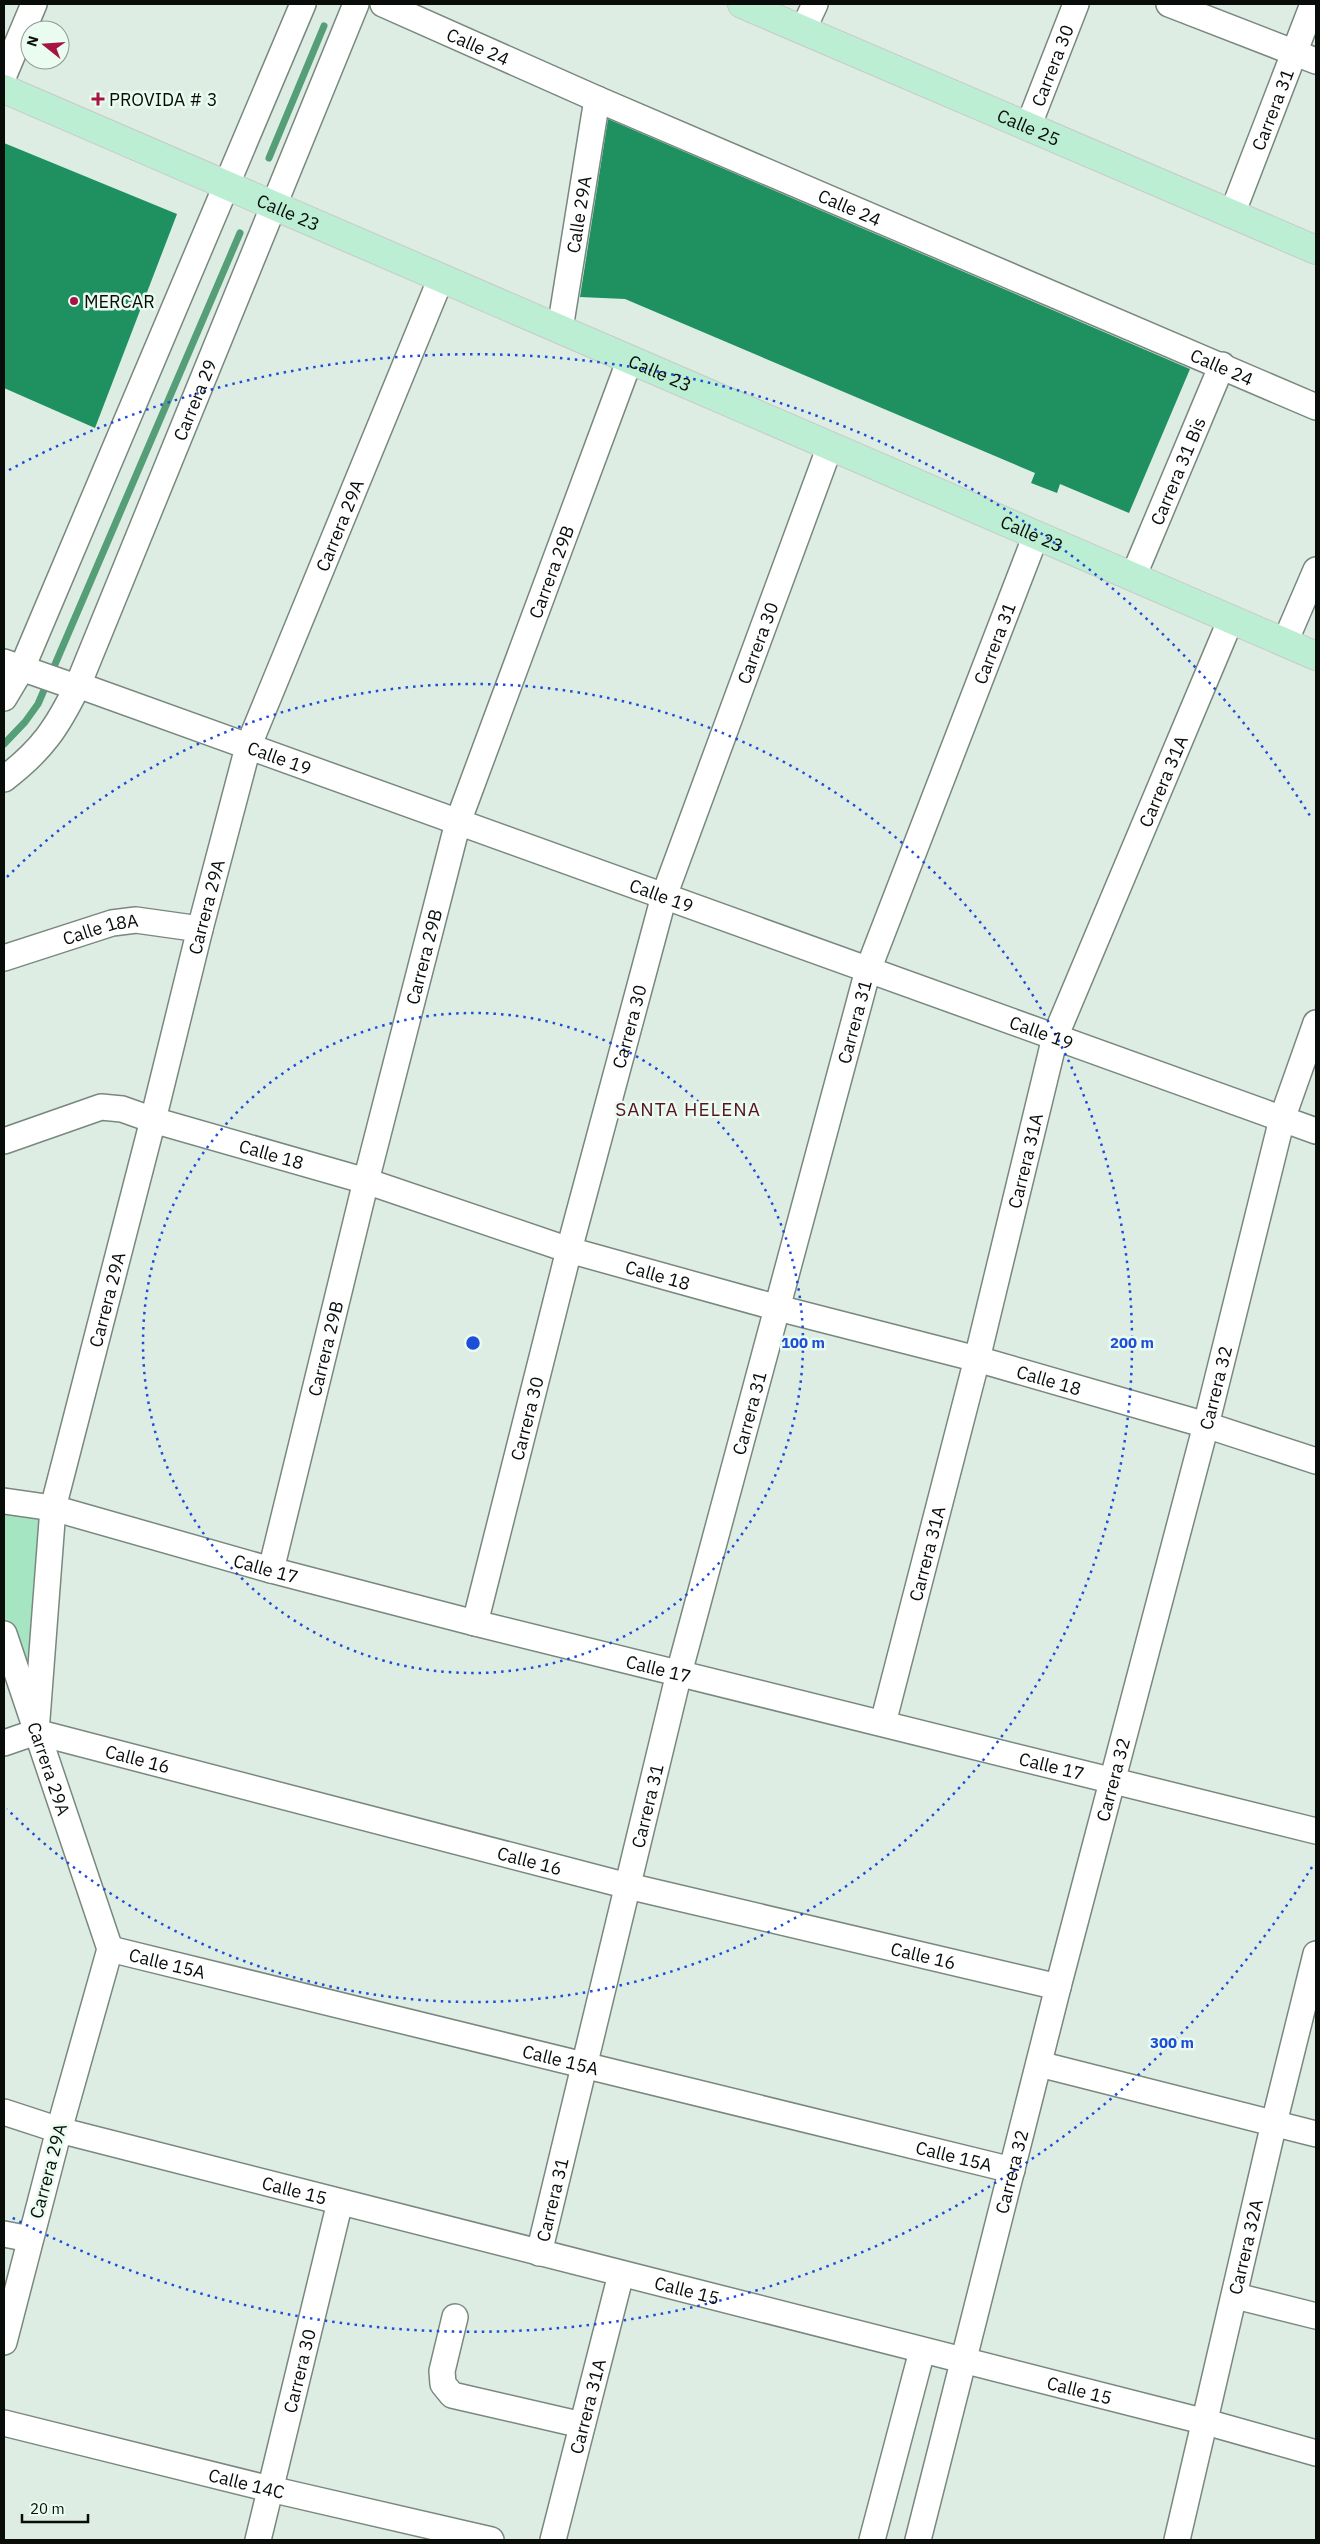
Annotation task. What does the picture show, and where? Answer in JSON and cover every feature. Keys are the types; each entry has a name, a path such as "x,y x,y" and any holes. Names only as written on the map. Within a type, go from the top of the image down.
{"main road":[{"name":"Calle 25","path":"742,4 1316,250"},
{"name":"Calle 23","path":"4,89 1316,656"}],"street":[{"path":"4,75 34,4"},
{"path":"4,698 21,668 303,4"},
{"name":"Carrera 29","path":"4,779 29,760 51,735 275,206 356,4"},
{"name":"Calle 24","path":"383,4 597,99 1222,365 1316,407"},
{"path":"803,30 815,4"},
{"name":"Carrera 30","path":"1028,126 1076,4"},
{"path":"1169,4 1305,56"},
{"name":"Carrera 31","path":"1232,214 1305,56 1313,4"},
{"name":"Calle 29A","path":"560,329 597,99"},
{"name":"Carrera 29A","path":"4,2342 59,2130 110,1949 36,1732 53,1508 248,747 441,278"},
{"name":"Carrera 29B","path":"271,1570 366,1181 458,822 630,360"},
{"name":"Carrera 31 Bis","path":"1133,577 1222,365"},
{"name":"Carrera 30","path":"475,1622 568,1250 664,896 830,446"},
{"name":"Carrera 31","path":"539,2253 679,1673 868,970 1036,535"},
{"path":"1285,642 1316,570"},
{"name":"Carrera 31A","path":"883,1723 977,1359 1055,1037 1231,619"},
{"name":"Calle 19","path":"21,668 458,822 1316,1131"},
{"name":"Calle 18A","path":"4,958 112,923 136,920 200,929"},
{"name":"Carrera 32","path":"918,2540 1038,2064 1206,1425 1282,1119 1316,1023"},
{"name":"Calle 18","path":"4,1141 101,1107 122,1109 153,1120 366,1181 568,1250 778,1308 977,1359 1206,1425 1316,1461"},
{"name":"Calle 17","path":"4,1501 53,1508 271,1570 1316,1831"},
{"path":"4,1634 36,1732 4,1743"},
{"name":"Calle 16","path":"36,1732 628,1886 1058,1987"},
{"name":"Calle 15A","path":"110,1949 1012,2170"},
{"name":"Carrera 32A","path":"1178,2540 1236,2296 1274,2123 1316,1954"},
{"path":"1038,2064 1316,2134"},
{"name":"Calle 15","path":"4,2112 59,2130 963,2362 1206,2422 1316,2452"},
{"name":"Carrera 30","path":"258,2540 340,2202"},
{"path":"4,2234 30,2239"},
{"name":"Carrera 31A","path":"553,2540 621,2274"},
{"path":"1236,2296 1316,2316"},
{"path":"455,2317 442,2371 444,2384 452,2395 582,2425"},
{"path":"872,2540 922,2351"},
{"name":"Calle 14C","path":"4,2423 270,2489 491,2540"}],"green space":[{"path":"4,1501 53,1508 36,1732 4,1634"}],"building":[{"path":"608,119 1190,369 1129,513 1060,484 1057,493 1031,483 1035,473 625,299 580,297"},
{"name":"MERCAR","path":"4,143 177,214 95,428 4,388"}],"waterway":[{"path":"269,158 324,26"},
{"path":"4,744 25,722 38,704 240,233"}],"place":[{"name":"PROVIDA # 3","path":"98,99"},
{"name":"MERCAR","path":"74,301"}],"district":[{"name":"SANTA HELENA","path":"688,1109"}]}
